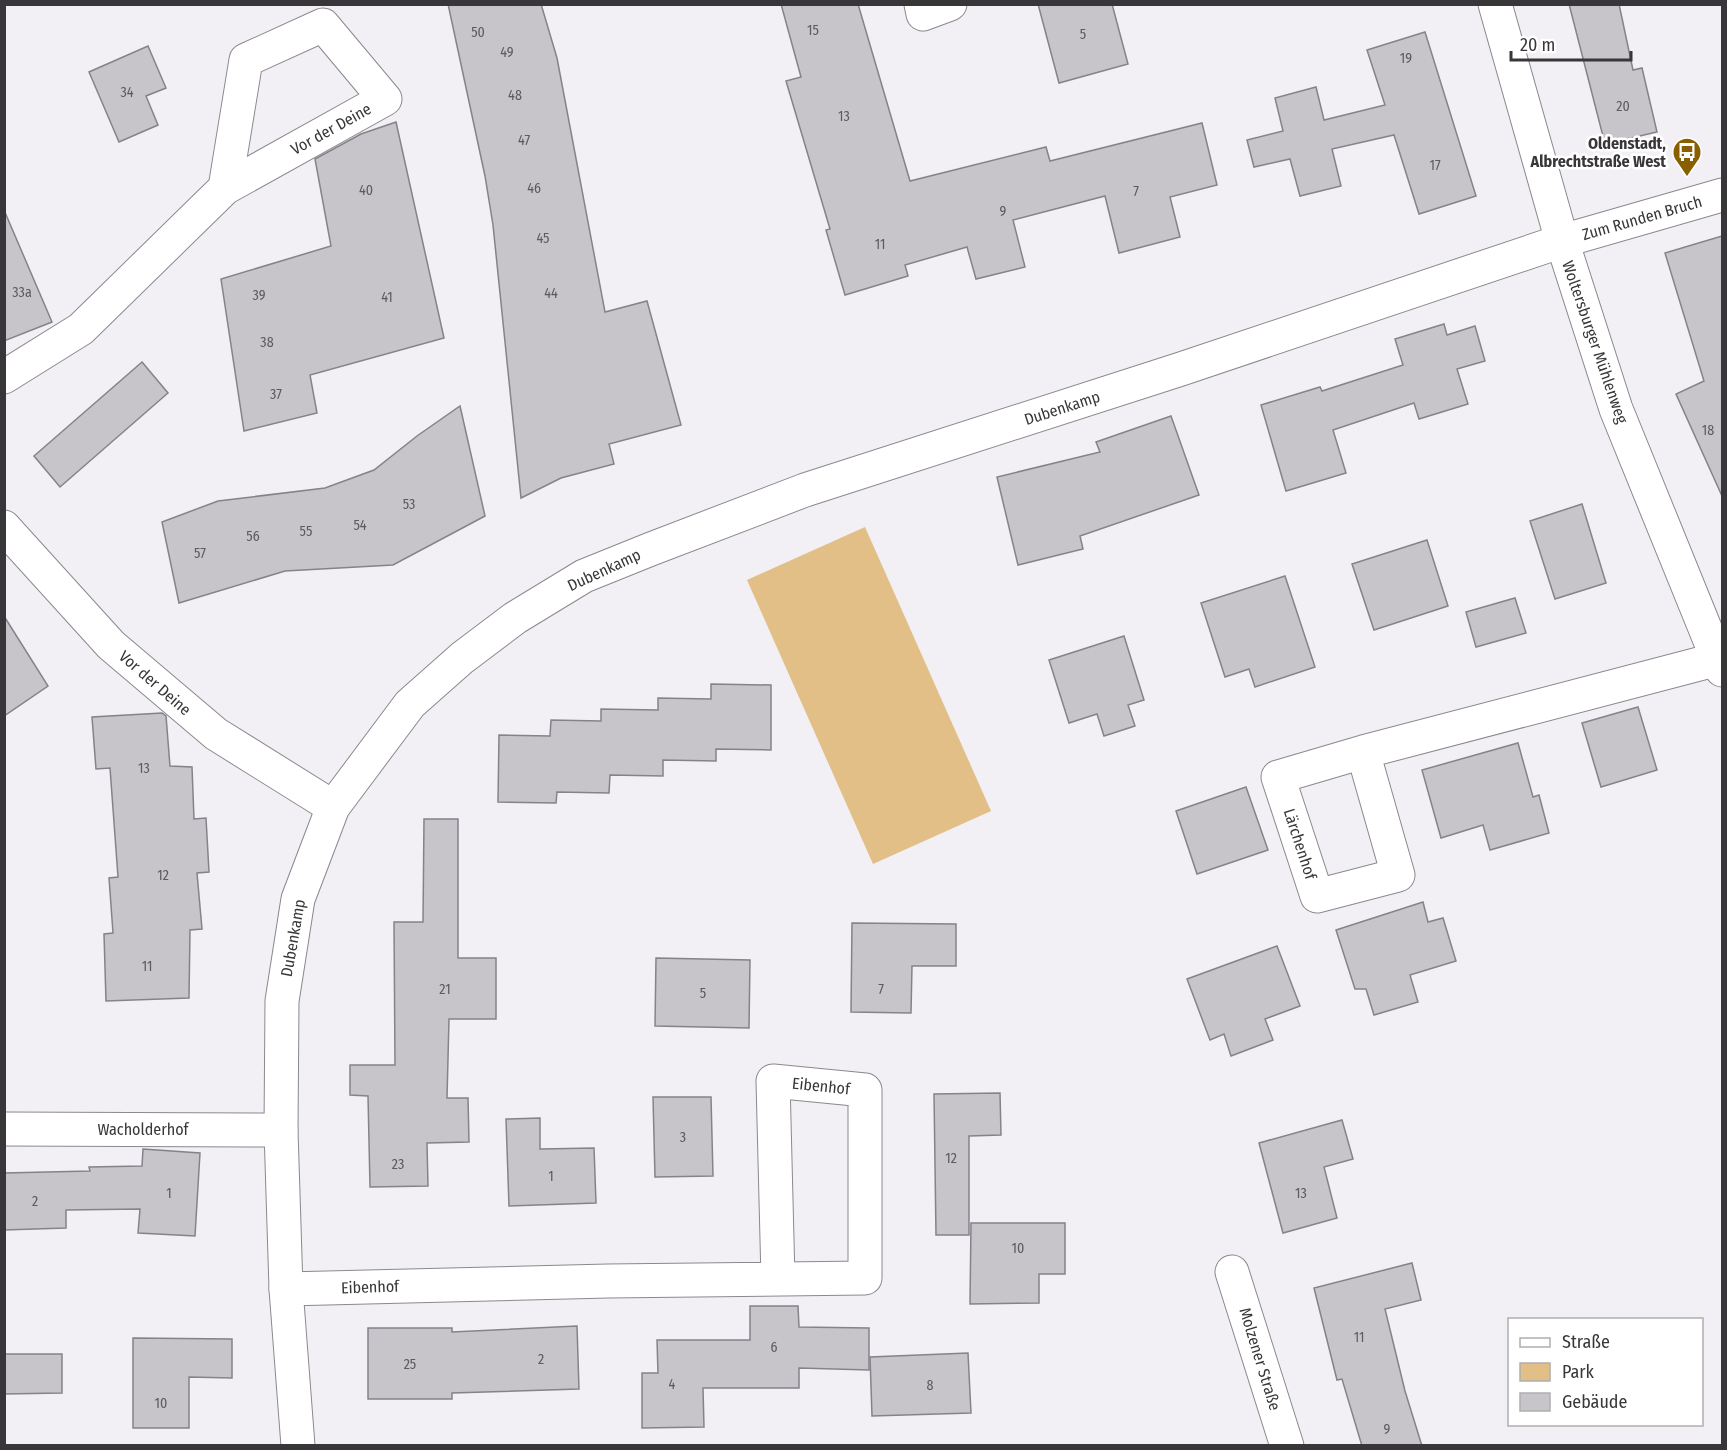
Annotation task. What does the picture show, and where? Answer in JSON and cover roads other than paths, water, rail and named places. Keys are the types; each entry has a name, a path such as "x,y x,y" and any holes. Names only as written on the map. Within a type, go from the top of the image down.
{"street":[{"path":"921,4 923,14 950,4"},
{"name":"Woltersburger Mühlenweg","path":"1495,4 1562,241 1616,409 1720,664"},
{"name":"Vor der Deine","path":"4,377 81,329 225,188 385,99 323,24 246,60 225,188"},
{"name":"Zum Runden Bruch","path":"1562,241 1722,195"},
{"name":"Dubenkamp","path":"298,1446 286,1289 281,1130 282,1001 298,899 333,807 410,704 462,658 515,618 584,576 805,490 1181,369 1562,241"},
{"name":"Vor der Deine","path":"4,527 111,645 216,735 333,807"},
{"name":"Lärchenhof","path":"1363,752 1398,875 1317,896 1278,777 1363,752 1720,664"},
{"name":"Eibenhof","path":"286,1289 608,1281 865,1278 865,1090 773,1081 778,1279"},
{"name":"Wacholderhof","path":"4,1129 281,1130"},
{"name":"Molzener Straße","path":"1232,1272 1287,1446"}],"place":[{"name":"Oldenstadt, Albrechtstraße West","path":"1687,178"}]}
